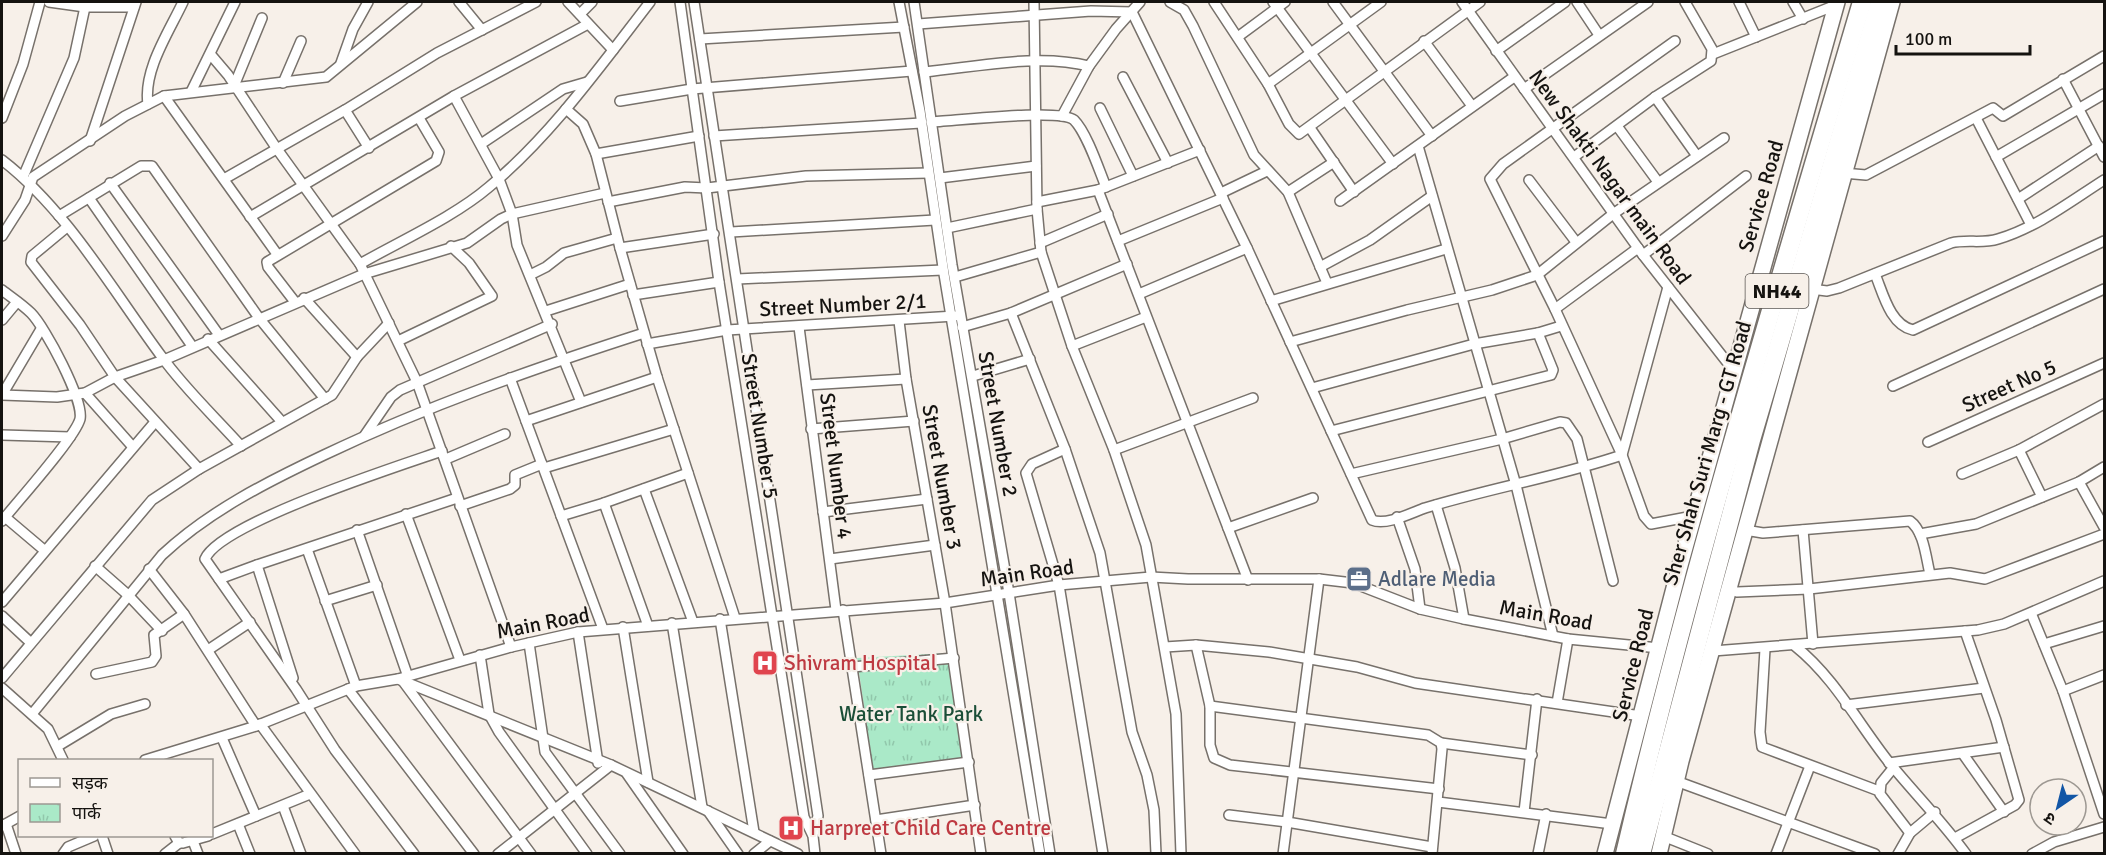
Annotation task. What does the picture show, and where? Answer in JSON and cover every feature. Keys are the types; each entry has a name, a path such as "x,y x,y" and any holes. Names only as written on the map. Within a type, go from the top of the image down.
{"highway":[{"name":"Sher Shah Suri Marg - GT Road","path":"1661,675 1693,580 1862,2"},
{"name":"Sher Shah Suri Marg - GT Road","path":"1760,443 1880,2"},
{"name":"NH44","path":"1641,854 1649,814 1760,443"},
{"name":"NH44","path":"1625,854 1661,675"}],"main road":[{"path":"1659,854 1676,781 1745,530 1760,443 1811,289 1892,2"},
{"name":"Service Road","path":"1605,854 1641,716 1661,675 1659,648 1693,516 1837,3"}],"street":[{"path":"2,118 23,63 40,2"},
{"path":"49,2 85,7 135,4 90,141"},
{"path":"148,104 146,90 150,74 183,2"},
{"path":"191,92 235,2"},
{"path":"341,63 353,29 368,2"},
{"path":"27,179 90,141 125,116 164,96 326,77 417,2"},
{"path":"459,2 482,30"},
{"path":"224,179 345,110 437,53 536,2"},
{"path":"568,2 613,50"},
{"path":"580,14 592,2"},
{"path":"360,264 477,197 499,179 566,109 650,2"},
{"name":"Street Number 5","path":"680,2 719,282 804,817 813,836 815,854"},
{"path":"694,2 731,232 818,816 813,836"},
{"path":"899,2 912,71 926,123 928,173 935,220 943,270 955,316 1040,854"},
{"name":"Street Number 2","path":"914,2 924,72 926,123 940,178 955,277 955,316 962,327 973,376 1050,854"},
{"path":"1034,2 1036,166 1040,247 1054,296 1114,450 1146,545 1165,646 1176,724 1181,854"},
{"path":"1062,116 1089,66 1116,29 1140,2"},
{"path":"1170,2 1184,10 1254,155 1288,192 1327,283"},
{"path":"1214,2 1239,36 1292,129 1299,134 1424,41 1465,6 1480,2"},
{"path":"1333,2 1432,136"},
{"path":"1268,84 1381,2"},
{"path":"1496,51 1565,2"},
{"path":"1577,2 1599,35"},
{"path":"1524,90 1648,2"},
{"path":"1574,158 1655,97 1711,61 1713,54 1685,2"},
{"path":"1739,2 1756,37"},
{"path":"1793,2 1803,19"},
{"path":"1239,36 1279,3 1311,55 1346,98 1393,164"},
{"path":"1713,54 1803,19 1837,3"},
{"name":"New Shakti Nagar main Road","path":"1465,6 1641,252 1734,371"},
{"path":"2,236 5,224 25,200 27,179 74,58 85,7"},
{"path":"918,24 1091,11 1132,12"},
{"path":"1132,12 1222,195 1372,520 1383,522 1436,505 1584,468 1622,455"},
{"path":"234,86 262,18"},
{"path":"250,217 454,96 588,24"},
{"path":"699,39 904,27"},
{"path":"1675,40 1496,170 1490,179 1555,309 1622,455 1647,521 1658,524 1693,516"},
{"path":"282,83 301,41"},
{"path":"1424,41 1472,106"},
{"path":"211,55 221,65 277,149 333,223 360,264 417,382 511,647"},
{"path":"1843,173 1866,176 1994,108 2003,116 2104,56"},
{"path":"924,72 1034,62 1067,62 1089,66"},
{"path":"620,101 692,89 912,71"},
{"path":"1340,201 1515,76"},
{"path":"1123,77 1168,163"},
{"path":"2063,79 2104,157"},
{"path":"481,144 563,89 588,81"},
{"path":"1996,157 2104,94"},
{"path":"164,96 277,254"},
{"path":"454,96 499,179 512,214 517,245 552,324 581,402"},
{"path":"1655,97 1697,156"},
{"path":"1100,108 1133,176"},
{"path":"566,109 583,124 596,154 617,238 657,378 735,618"},
{"path":"345,110 369,148"},
{"path":"714,136 1035,115 1062,116 1073,120 1078,125 1146,317 1248,580"},
{"path":"357,357 299,300 267,265 268,260 436,161 440,152 419,118"},
{"path":"1976,118 2031,225"},
{"path":"1617,126 1658,182"},
{"path":"1310,128 1354,192"},
{"path":"596,154 699,136"},
{"path":"1290,342 1461,296 1492,290 1537,275 1613,214 1724,138"},
{"path":"1418,146 1516,485 1553,636"},
{"path":"2018,199 2099,146"},
{"path":"947,228 1102,189 1200,150"},
{"path":"2,160 27,179 59,216 164,360 241,446"},
{"path":"1288,192 1334,162"},
{"path":"59,216 143,165 152,166 259,318 325,399"},
{"path":"940,178 1036,166"},
{"path":"1118,241 1222,195 1267,171"},
{"path":"41,329 2,395 57,397 81,394 115,377 164,360 219,334 364,274 466,243 512,214 606,197 685,187 707,188 806,176 928,173"},
{"path":"1555,309 1641,252 1746,176"},
{"path":"1528,180 1576,242"},
{"path":"1811,289 1827,291 1839,288 1962,240 1988,242 2031,225 2104,180"},
{"path":"110,183 219,334"},
{"path":"1320,267 1370,240 1432,196"},
{"path":"89,198 192,346"},
{"path":"955,277 1040,247 1108,214"},
{"path":"731,232 935,220"},
{"path":"67,227 30,260 115,377 200,469"},
{"path":"620,249 714,234"},
{"path":"530,275 546,267 564,253 617,238"},
{"path":"1875,274 1896,320 1905,328 1913,330 2104,241"},
{"path":"398,341 492,296 469,263 451,246"},
{"path":"1139,294 1247,248"},
{"path":"1271,301 1446,249"},
{"path":"962,327 1011,313 1127,264"},
{"path":"737,279 943,270"},
{"path":"633,295 719,282"},
{"path":"546,311 630,284"},
{"path":"1622,455 1668,288"},
{"path":"1893,386 2104,289"},
{"path":"2,290 32,314 81,394 132,446"},
{"path":"2,320 17,302"},
{"path":"1011,313 1065,449 1107,580 1132,732 1147,775 1154,810 1156,854"},
{"name":"Street Number 2/1","path":"647,344 727,330 955,316"},
{"path":"1072,346 1146,317"},
{"name":"Street Number 3","path":"899,321 906,379 954,658 981,854"},
{"path":"2,678 94,566 152,500 200,469 325,399 337,390 357,357 389,323"},
{"path":"364,436 391,397 417,382 552,324"},
{"path":"1312,388 1474,344 1538,333 1561,326"},
{"name":"Street Number 4","path":"799,327 830,559 852,667 881,854"},
{"path":"32,714 149,569 181,537 232,503 272,480 364,436 510,378 644,333"},
{"path":"1331,431 1489,392 1553,373 1538,333"},
{"path":"208,339 282,422"},
{"path":"973,376 1029,359"},
{"name":"Street No 5","path":"1928,442 2104,363"},
{"path":"510,378 603,630"},
{"path":"526,421 657,378"},
{"path":"807,385 906,379"},
{"path":"44,550 3,519 70,437 80,419 81,394"},
{"path":"1114,450 1253,398"},
{"path":"1962,474 2019,450 2104,405"},
{"path":"811,429 914,421"},
{"path":"2,602 132,446 155,422"},
{"path":"1351,474 1502,439 1560,422 1566,423 1577,439 1613,581"},
{"path":"219,579 406,514 510,489 515,486 515,475 674,429"},
{"path":"414,854 335,750 250,622 206,563 206,556 250,526 291,505 505,434"},
{"path":"2,435 70,437"},
{"path":"1065,449 1032,464 1026,473 1059,585 1103,854"},
{"path":"2019,450 2042,497"},
{"path":"1920,534 1976,524 2079,482 2104,467"},
{"path":"561,516 688,473"},
{"path":"2079,482 2104,527"},
{"path":"644,489 693,622"},
{"path":"1228,528 1313,498"},
{"path":"823,512 927,499"},
{"path":"604,503 648,626"},
{"path":"1436,505 1455,568 1464,619"},
{"path":"406,514 460,660"},
{"path":"1397,517 1415,569 1420,609"},
{"path":"1745,530 1763,533 1905,521 1915,525 1920,534 1930,574"},
{"path":"357,530 377,585 402,678 531,854"},
{"path":"1803,530 1813,644"},
{"path":"1728,589 1737,592 1809,589 1950,573 1985,579 2104,534"},
{"path":"830,559 935,545"},
{"path":"307,549 352,687 474,854"},
{"path":"257,565 296,689"},
{"path":"94,566 128,595 162,631"},
{"path":"149,569 184,614 258,725 355,854"},
{"name":"Main Road","path":"150,759 222,738 352,687 402,678 460,660 578,632 945,603 1107,580 1151,577 1248,580 1319,579 1353,583 1420,609 1464,619 1568,639 1659,648"},
{"path":"1283,854 1319,579"},
{"path":"1713,651 1765,649 1893,635 1965,631 2004,624 2104,581"},
{"path":"325,601 377,585"},
{"path":"2031,613 2063,691 2102,799 2104,814"},
{"path":"96,674 152,662 156,656 153,637 184,614"},
{"path":"2,616 31,643"},
{"path":"720,619 754,832"},
{"path":"208,650 250,622"},
{"path":"672,623 704,808 738,854"},
{"path":"2044,644 2104,626"},
{"path":"623,627 648,782"},
{"path":"1955,838 2015,805 2019,796 1965,631"},
{"path":"578,632 600,771"},
{"path":"1557,703 1568,639"},
{"path":"529,643 545,752 620,854"},
{"path":"1165,646 1196,645 1357,666 1415,683 1641,716"},
{"path":"1196,645 1210,706 1210,745 1214,758 1230,765 1439,789"},
{"path":"1795,646 1822,671 1892,765 1935,812 1966,854"},
{"path":"1765,649 1761,745 1769,752 1879,791"},
{"path":"480,655 489,714 553,809 587,854"},
{"path":"852,667 954,658"},
{"path":"2063,691 2104,675"},
{"path":"402,678 611,765 798,854"},
{"path":"2,688 48,729 63,759"},
{"path":"1846,705 1984,688"},
{"path":"1524,812 1537,699"},
{"path":"58,746 111,714 146,704"},
{"path":"1210,706 1301,716 1428,735 1441,743 1532,755"},
{"path":"222,738 256,816"},
{"path":"1229,815 1287,822 1432,850 1438,802 1441,743"},
{"path":"1910,833 1884,802 1879,791 1892,765 2004,747"},
{"path":"1963,754 2004,812"},
{"path":"869,775 969,762"},
{"path":"498,854 600,771 611,765"},
{"path":"1776,854 1810,766"},
{"path":"626,772 683,854"},
{"path":"1676,781 1875,854"},
{"path":"213,834 310,794"},
{"path":"1438,802 1612,824"},
{"path":"876,820 975,805"},
{"path":"284,806 301,854"},
{"path":"1898,854 1910,833 1935,812"},
{"path":"1538,854 1546,814"},
{"path":"16,854 4,825 18,817"},
{"path":"238,824 250,854"},
{"path":"2032,854 2054,842 2104,828"},
{"path":"1663,836 1707,854"},
{"path":"63,854 68,847 92,837"},
{"path":"102,837 108,854"},
{"path":"165,854 177,839 193,841 204,837"},
{"path":"193,841 198,854"},
{"path":"759,852 770,841"}],"green space":[{"name":"Water Tank Park","path":"948,653 963,759 873,769 857,658"}],"place":[{"name":"Adlare Media","path":"1359,579"},
{"name":"Shivram Hospital","path":"765,663"},
{"name":"Harpreet Child Care Centre","path":"791,828"}]}
